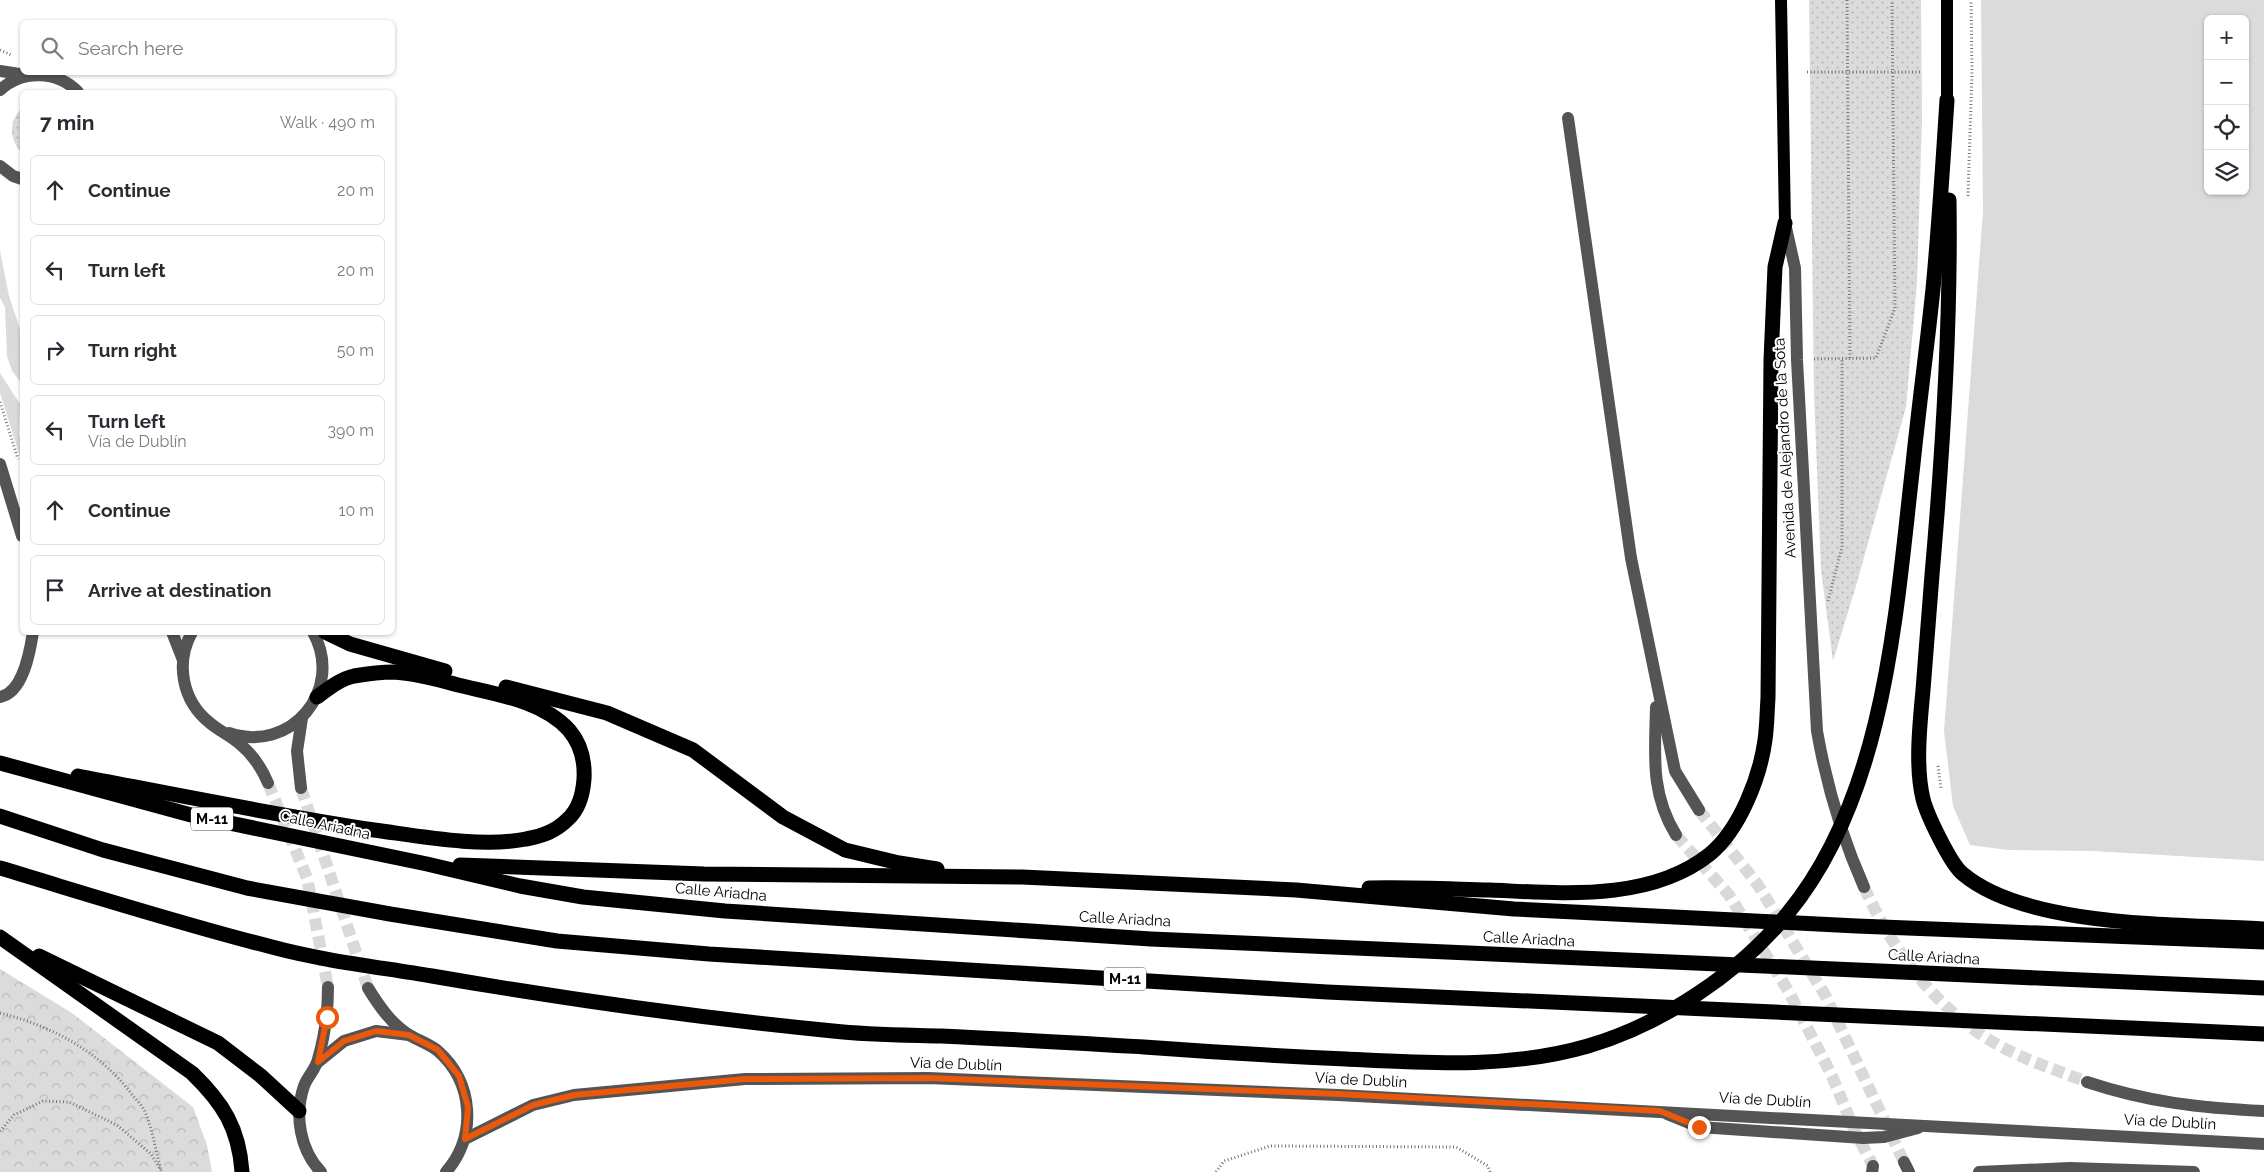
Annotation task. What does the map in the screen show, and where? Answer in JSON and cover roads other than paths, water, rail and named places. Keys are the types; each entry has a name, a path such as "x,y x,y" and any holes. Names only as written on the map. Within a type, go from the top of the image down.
{"highway":[{"path":"0,868 163,918 280,950 569,999 820,1030 1426,1063 1484,1063 1550,1054 1590,1045 1660,1015 1700,992 1745,958 1792,909 1810,882 1844,817 1860,780 1873,737 1886,668 1903,546 1933,289 1947,100"},
{"path":"1947,100 1950,304 1942,466 1918,745 1923,799 1942,842 1961,873 1988,890 2063,914 2119,920 2264,929"},
{"path":"1296,890 1406,887 1542,892 1596,891 1632,887 1663,879 1685,870 1711,853 1731,829 1748,800 1759,770 1765,740 1768,698 1771,360 1775,267 1785,223"},
{"path":"331,635 350,644 395,658 607,713 693,750 783,817 845,850 899,863 983,877"},
{"path":"0,762 213,803 440,839 524,840 543,835 556,830 570,817 579,801 582,792 584,768 579,746 569,730 557,720 519,700 425,676 393,672 354,676 341,680 316,697"},
{"name":"Calle Ariadna","path":"0,762 191,815 583,898 725,911 1161,939 2264,988"},
{"name":"M-11","path":"0,816 103,850 248,888 390,914 557,941 709,954 1327,992 2264,1034"},
{"path":"426,864 704,874 983,877 1296,890 1514,909 1848,926 2264,942"},
{"path":"0,937 218,1043 261,1076 299,1111"},
{"path":"0,937 185,1068 212,1092 227,1114 236,1136 242,1172"}],"main road":[{"name":"Avenida de Alejandro de la Sota","path":"1781,0 1785,223"},
{"path":"1947,0 1947,100"}],"street":[{"path":"0,71 20,74"},
{"path":"0,90 14,81 31,75 59,79 75,90"},
{"path":"1568,118 1631,558 1674,772 1699,810"},
{"path":"0,166 20,179"},
{"name":"Avenida de Alejandro de la Sota","path":"1785,223 1795,268 1797,360 1817,731 1827,786 1848,851 1864,887"},
{"path":"0,464 20,529"},
{"path":"0,697 6,696 17,686 29,655 32,635"},
{"path":"173,635 183,660"},
{"path":"191,635 185,648 183,675 186,692 193,706 211,725 242,746 255,760 268,783"},
{"path":"224,732 240,737 267,736 282,731 302,718 316,697 321,684 323,665 319,644 314,635"},
{"path":"1656,682 1657,790 1666,819 1676,835"},
{"path":"301,788 297,751 302,718"},
{"path":"318,1062 327,1017 328,987"},
{"path":"368,988 377,1003 392,1021 409,1035 438,1050 459,1076 468,1107 465,1139 456,1161 446,1172"},
{"path":"315,1170 302,1139 299,1111 304,1085 318,1062 344,1041 376,1031 409,1035"},
{"name":"Vía de Dublín","path":"465,1139 533,1105 574,1095 745,1079 928,1078 1338,1094 2264,1144"},
{"path":"2087,1082 2127,1095 2176,1104 2264,1111"},
{"path":"1979,1172 2070,1168 2194,1172"}],"tunnel":[{"path":"268,783 307,878 328,987"},
{"path":"301,788 368,988"},
{"path":"1699,810 1758,885 1825,995 1904,1162"},
{"path":"1676,835 1729,895 1789,992 1832,1076 1853,1127 1873,1166"},
{"path":"1864,887 1900,952 1931,991 1949,1009 1988,1039 2011,1052 2087,1082"}]}
